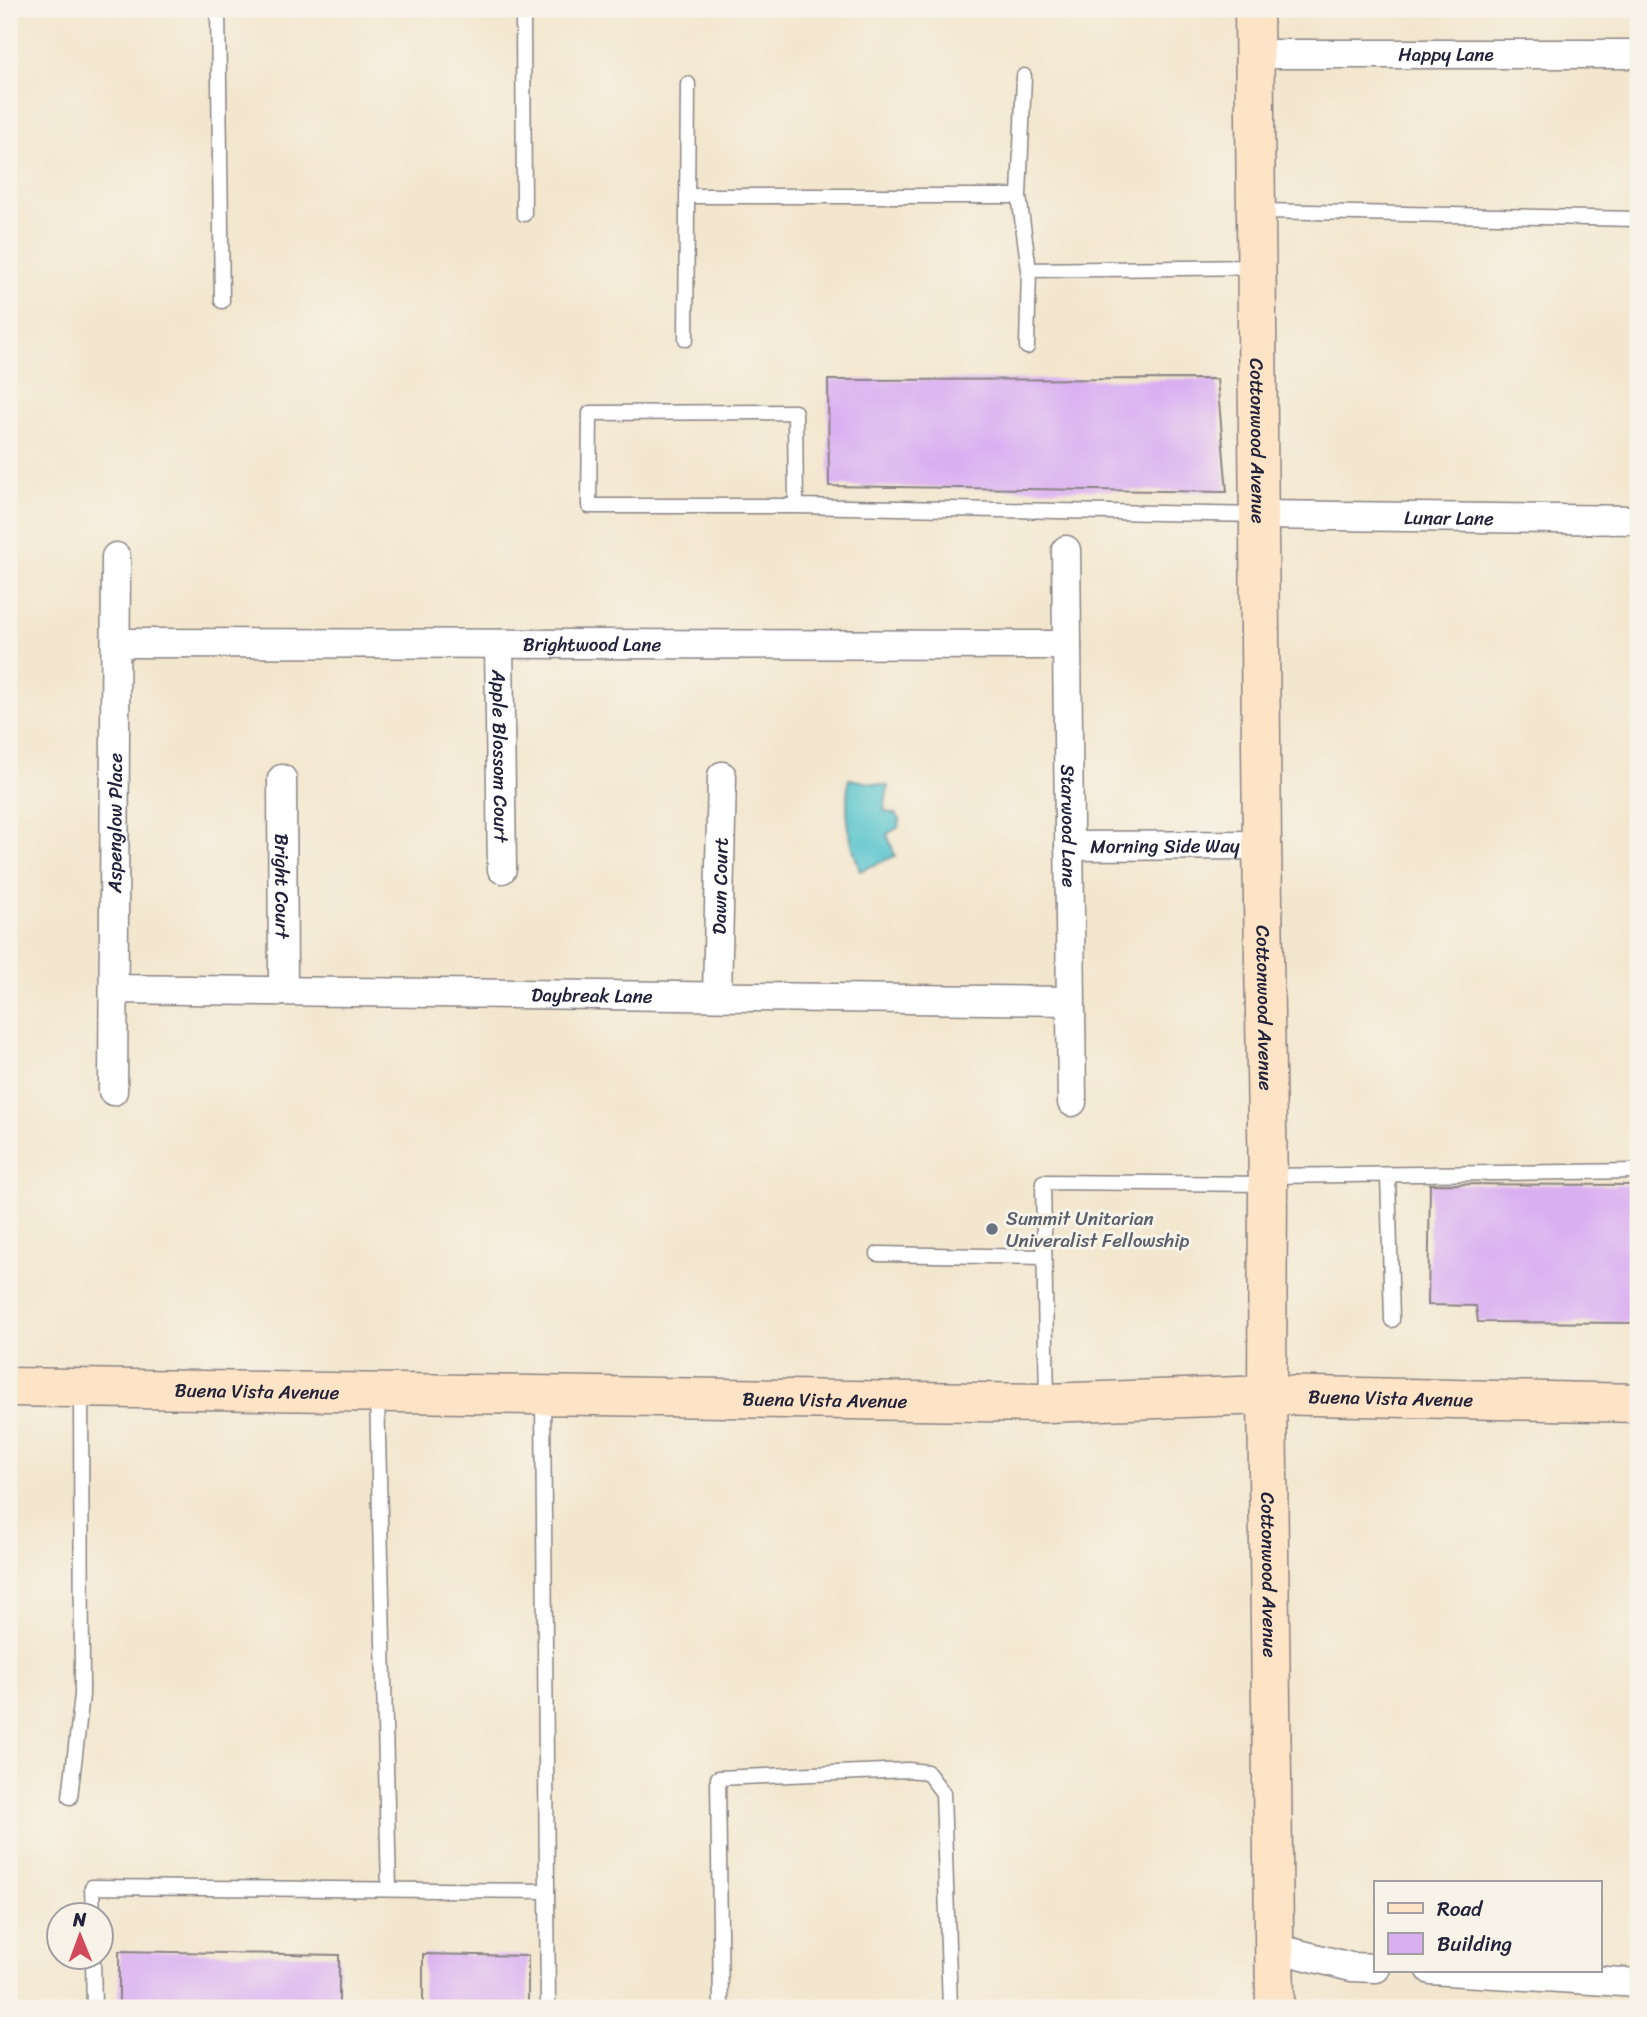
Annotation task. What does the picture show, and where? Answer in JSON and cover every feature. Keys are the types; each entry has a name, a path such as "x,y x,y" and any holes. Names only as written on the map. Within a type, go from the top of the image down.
{"street":[{"name":"Cottonwood Avenue","path":"1254,9 1275,2008"},
{"name":"Happy Lane","path":"1254,54 1638,54"},
{"name":"Lunar Lane","path":"1260,516 1638,520"},
{"name":"Starwood Lane","path":"1066,550 1072,1102"},
{"name":"Aspenglow Place","path":"113,1091 116,557"},
{"name":"Brightwood Lane","path":"116,643 1067,645"},
{"name":"Apple Blossom Court","path":"499,644 502,869"},
{"name":"Dawn Court","path":"717,996 722,776"},
{"name":"Bright Court","path":"282,779 283,991"},
{"name":"Morning Side Way","path":"1069,846 1262,845"},
{"name":"Daybreak Lane","path":"114,989 1070,1002"},
{"name":"Buena Vista Avenue","path":"9,1387 1047,1403 1267,1395 1638,1403"},
{"path":"1275,1948 1351,1967 1374,1968"},
{"path":"1463,1972 1638,1983"}],"lane":[{"path":"218,9 222,300"},
{"path":"523,9 524,214"},
{"path":"1024,76 1019,196 1030,270 1027,347"},
{"path":"686,339 688,84"},
{"path":"687,196 1019,196"},
{"path":"1257,211 1638,219"},
{"path":"1030,270 1257,267"},
{"path":"796,506 795,411 590,413 589,506 796,506 1260,516"},
{"path":"1047,1403 1043,1182 1268,1180 1638,1171"},
{"path":"1388,1175 1392,1320"},
{"path":"878,1254 1044,1257"},
{"path":"70,1797 82,1695 81,1388"},
{"path":"377,1393 389,1889"},
{"path":"543,1395 548,2008"},
{"path":"721,2008 718,1778 908,1770 926,1772 943,1793 950,2008"},
{"path":"93,1902 92,1887 547,1891"},
{"path":"93,1972 94,2008"}],"water":[{"path":"849,779 888,786 884,811 895,814 900,819 899,827 887,834 895,856 860,871 849,826"}],"building":[{"path":"1217,379 1227,492 829,486 828,380"},
{"path":"1430,1184 1638,1185 1638,1323 1478,1322 1476,1306 1428,1305"},
{"path":"119,1951 339,1955 339,2008 119,2008"},
{"path":"423,1954 528,1956 528,2008 423,2008"}],"place":[{"name":"Summit Unitarian Univeralist Fellowship","path":"992,1229"}]}
